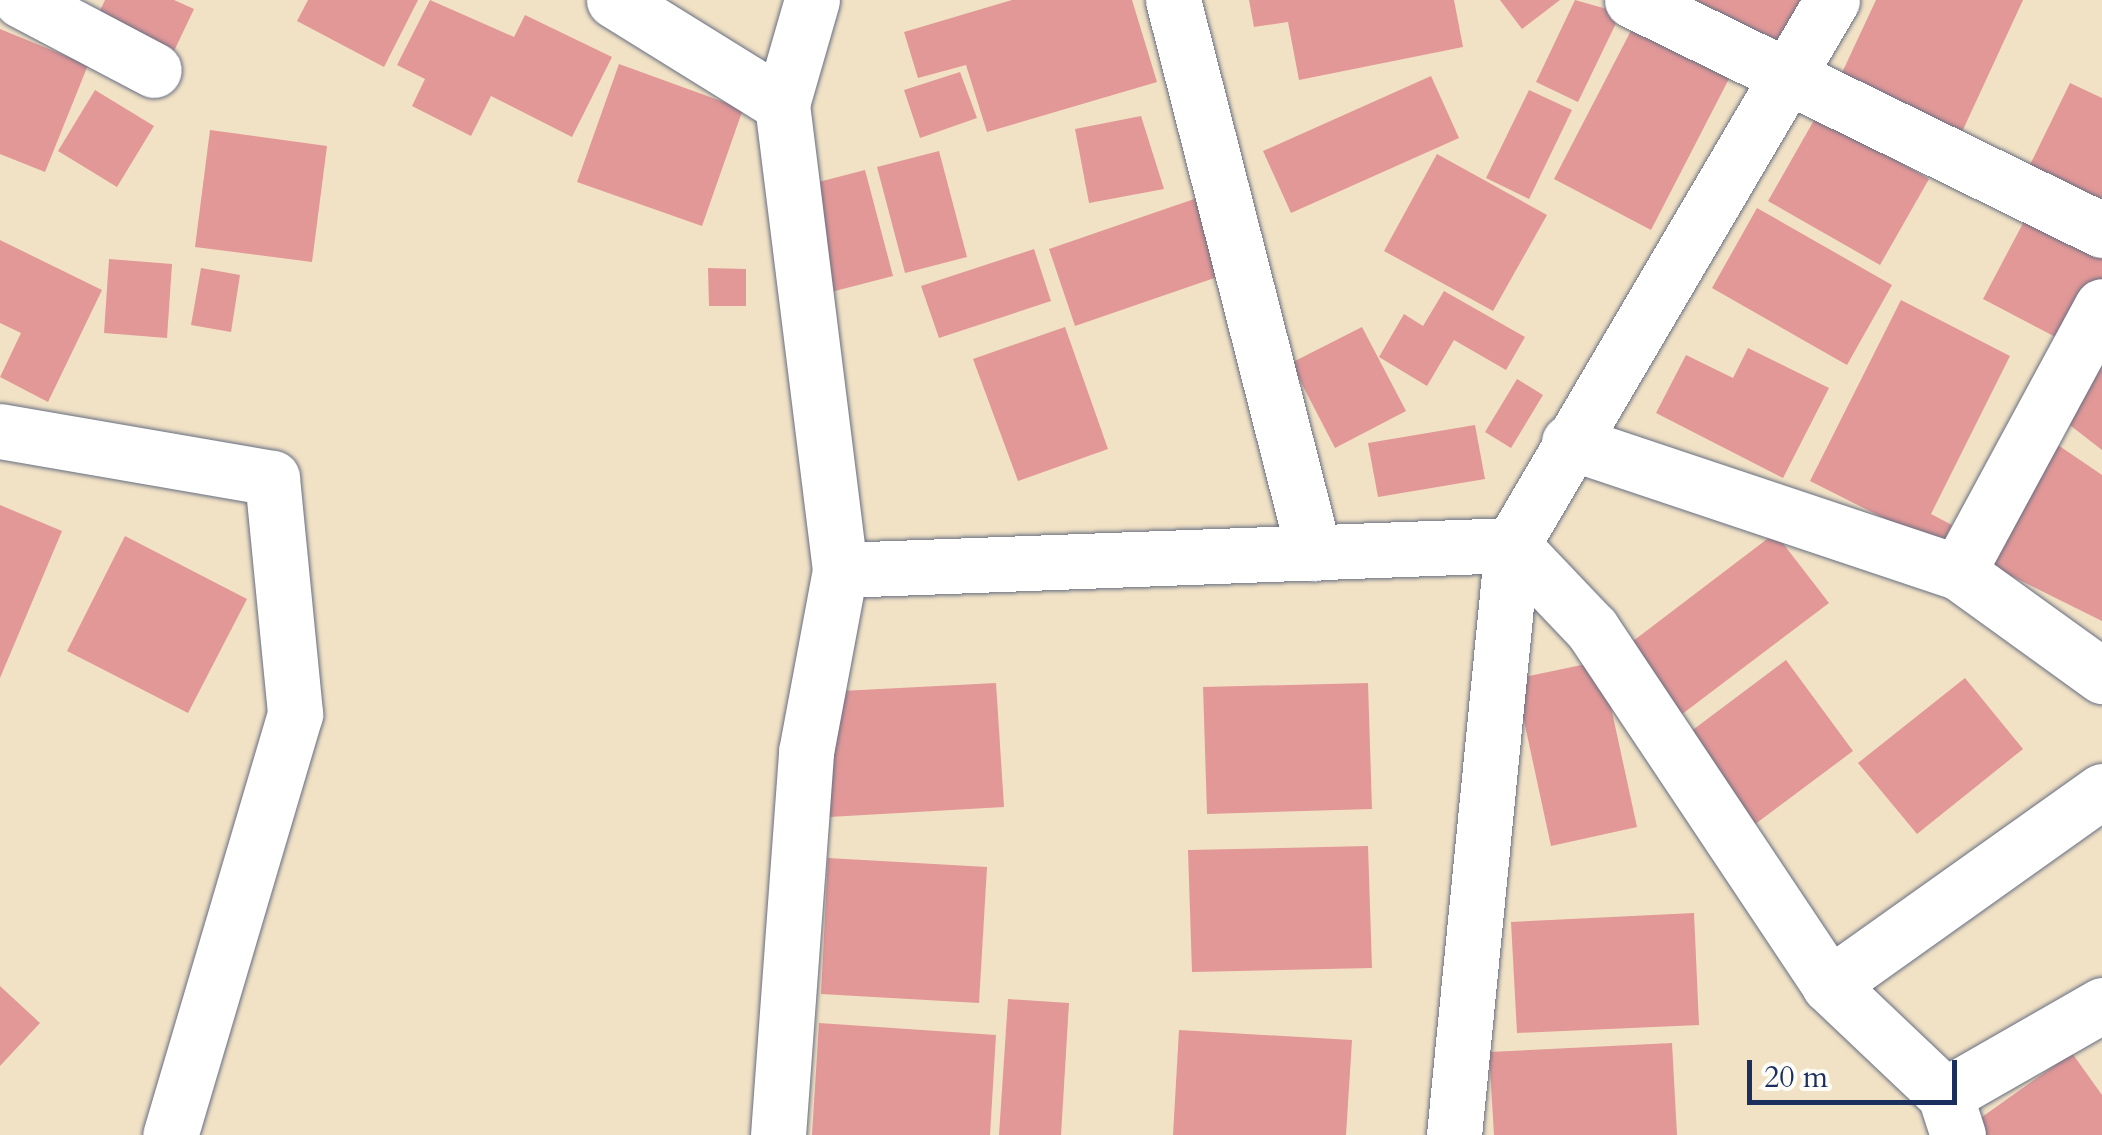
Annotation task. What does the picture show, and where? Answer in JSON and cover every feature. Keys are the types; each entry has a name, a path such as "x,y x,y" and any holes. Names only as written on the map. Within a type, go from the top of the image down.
{"street":[{"path":"21,0 154,70"},
{"path":"614,0 782,104"},
{"path":"778,1135 806,752 840,570 782,104 812,0"},
{"path":"1174,0 1314,553"},
{"path":"1632,0 1785,79 2102,230"},
{"path":"1454,1135 1512,546 1569,442 1832,0"},
{"path":"1958,572 2102,306"},
{"path":"0,431 272,478 295,714 170,1135"},
{"path":"1569,442 1958,572 2102,676"},
{"path":"840,570 1512,546 1592,628 1830,986 1951,1115 2102,1005"},
{"path":"1830,986 2102,791"}],"building":[{"path":"105,0 174,0 194,9 165,70 89,34"},
{"path":"308,0 418,0 384,67 297,21"},
{"path":"430,0 514,37 525,15 612,57 572,137 491,96 471,136 412,106 425,79 397,65"},
{"path":"1012,0 1132,0 1157,82 987,132 966,65 918,78 904,32"},
{"path":"1249,0 1454,0 1463,47 1299,80 1288,22 1254,27"},
{"path":"1500,0 1560,0 1522,29"},
{"path":"1575,0 1621,13 1578,102 1536,82"},
{"path":"1645,0 1813,0 1779,68"},
{"path":"1876,0 2023,0 1961,134 1840,77"},
{"path":"1636,21 1733,71 1651,230 1554,179"},
{"path":"0,29 88,65 45,172 0,154"},
{"path":"619,64 743,109 702,226 577,182"},
{"path":"960,72 977,118 920,138 904,90"},
{"path":"1431,76 1459,138 1291,213 1263,151"},
{"path":"2070,83 2102,98 2102,212 2025,175"},
{"path":"95,90 154,126 117,187 58,151"},
{"path":"1529,90 1572,110 1529,199 1486,178"},
{"path":"1817,115 1929,179 1880,265 1768,201"},
{"path":"1141,116 1164,189 1089,203 1075,129"},
{"path":"210,130 327,146 312,262 195,247"},
{"path":"939,151 967,257 905,273 877,167"},
{"path":"1437,154 1547,215 1493,311 1384,251"},
{"path":"865,170 893,276 831,292 803,186"},
{"path":"1200,197 1226,274 1075,326 1049,249"},
{"path":"1757,208 1892,285 1847,365 1712,288"},
{"path":"2030,210 2102,247 2102,281 2069,344 1983,299"},
{"path":"0,240 102,290 48,402 0,377 21,333 0,323"},
{"path":"1034,249 1051,301 939,338 921,286"},
{"path":"109,259 172,264 167,338 104,333"},
{"path":"201,268 240,275 231,332 191,325"},
{"path":"708,268 746,269 746,306 709,306"},
{"path":"1444,291 1525,337 1506,370 1454,340 1427,386 1379,357 1404,314 1423,326"},
{"path":"1901,300 2010,356 1931,514 1952,525 1941,547 1810,481"},
{"path":"1065,327 1108,449 1018,481 973,359"},
{"path":"1362,327 1406,411 1335,448 1291,363"},
{"path":"1748,348 1829,388 1783,478 1656,413 1686,355 1733,378"},
{"path":"2102,366 2102,450 2062,419"},
{"path":"1517,379 1543,395 1511,448 1485,432"},
{"path":"1475,425 1485,479 1378,497 1368,443"},
{"path":"2055,443 2102,475 2102,621 1987,564"},
{"path":"0,505 62,531 0,678"},
{"path":"1775,533 1829,603 1669,724 1616,654"},
{"path":"125,536 247,599 188,713 67,651"},
{"path":"1786,660 1853,751 1738,837 1670,747"},
{"path":"1601,661 1637,827 1551,846 1515,679"},
{"path":"1965,678 2023,749 1917,834 1858,763"},
{"path":"996,683 1004,807 829,817 822,692"},
{"path":"1368,683 1372,809 1207,814 1203,687"},
{"path":"1368,846 1372,968 1192,972 1188,850"},
{"path":"828,858 987,867 979,1003 821,994"},
{"path":"1694,913 1699,1025 1517,1033 1511,922"},
{"path":"0,986 40,1023 0,1066"},
{"path":"1008,999 1069,1003 1061,1135 999,1135"},
{"path":"819,1023 996,1035 990,1135 812,1135"},
{"path":"1179,1030 1352,1040 1346,1135 1173,1135"},
{"path":"1672,1043 1677,1135 1494,1135 1489,1052"},
{"path":"2072,1053 2102,1095 2102,1135 1984,1135 1975,1122"}]}
